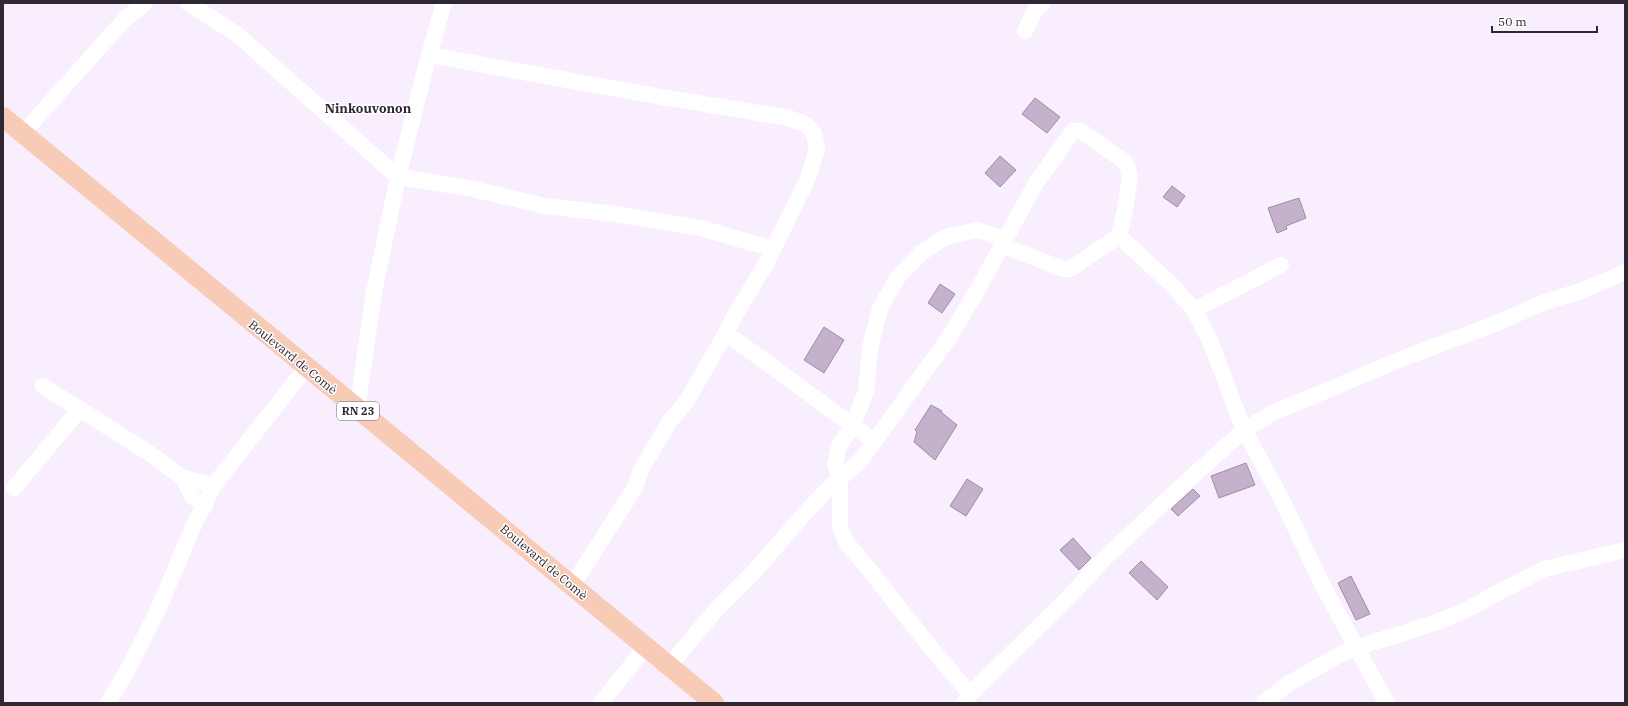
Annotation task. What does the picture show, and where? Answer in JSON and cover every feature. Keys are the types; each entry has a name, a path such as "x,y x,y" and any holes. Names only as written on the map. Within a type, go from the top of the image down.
{"main road":[{"name":"Boulevard de Comè","path":"3,117 357,410 483,511 714,703"}],"street":[{"path":"23,134 125,18 145,3"},
{"path":"188,3 238,35 398,177 468,188 545,206 615,214 701,228 773,249"},
{"path":"357,410 374,292 398,177 429,55 444,3"},
{"path":"1025,31 1036,9 1043,3"},
{"path":"429,55 650,95 789,118 805,124 814,133 817,149 808,178 766,264 735,315 686,402 670,421 642,468 634,489 572,586"},
{"path":"669,666 715,611 759,567 806,512 826,491 840,480 862,460 874,441 948,339 977,291 1003,242 1036,183 1073,131 1078,130 1124,161 1128,169 1130,177 1119,236 1070,269 1063,269 1003,242 977,230 946,237 921,253 898,277 880,308 870,348 866,391 853,426 839,446 835,464 840,480 840,526 846,542 931,648 967,699 1068,598 1104,559 1244,430 1273,413 1406,357 1497,323 1545,302 1581,291 1625,272"},
{"path":"1119,236 1171,284 1194,310 1210,341 1244,430 1284,503 1325,590 1387,703"},
{"path":"1194,310 1281,265"},
{"path":"726,333 874,441"},
{"path":"108,703 151,625 194,525 205,506 214,485 306,368"},
{"path":"43,386 152,455 183,478 214,485"},
{"path":"14,488 80,409"},
{"path":"183,478 192,496 205,506"},
{"path":"1264,703 1288,684 1337,657 1370,643 1442,620 1470,608 1544,569 1625,550"},
{"path":"601,703 646,648"}],"building":[{"path":"1035,98 1060,117 1047,133 1022,114"},
{"path":"1000,156 1016,170 1000,187 985,173"},
{"path":"1172,186 1185,196 1177,207 1163,197"},
{"path":"1299,198 1306,218 1286,226 1287,229 1277,233 1268,208"},
{"path":"940,284 955,294 942,313 928,303"},
{"path":"824,327 844,340 824,373 804,360"},
{"path":"931,405 942,411 941,412 957,425 935,460 914,442 917,432 915,430"},
{"path":"1246,463 1255,485 1219,498 1211,476"},
{"path":"967,479 983,489 966,516 950,506"},
{"path":"1193,489 1200,496 1178,516 1171,509"},
{"path":"1073,538 1091,558 1079,570 1060,550"},
{"path":"1141,561 1168,587 1157,600 1129,573"},
{"path":"1351,576 1370,614 1356,620 1338,583"}],"district":[{"name":"Ninkouvonon","path":"368,108"}]}
